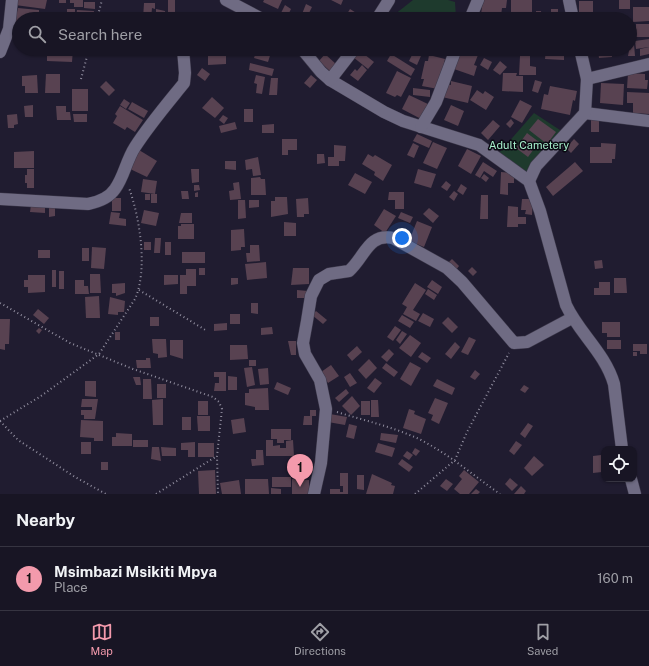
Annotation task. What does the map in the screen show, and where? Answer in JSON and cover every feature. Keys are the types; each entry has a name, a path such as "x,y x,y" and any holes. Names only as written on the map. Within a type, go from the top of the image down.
{"street":[{"path":"0,52 9,29 12,0"},
{"path":"226,0 247,12"},
{"path":"381,12 389,0"},
{"path":"473,12 478,0"},
{"path":"569,0 572,12"},
{"path":"0,199 80,204 96,202 114,190 128,159 139,141 184,84 186,73 184,56"},
{"path":"308,56 330,80 384,112 421,127 462,138 479,145 530,181 540,210 566,305 572,318 596,349 611,374 614,384 622,446"},
{"path":"330,80 349,56"},
{"path":"421,127 436,102 453,56"},
{"path":"530,181 536,166 585,113 587,79 582,56"},
{"path":"587,79 649,64"},
{"path":"585,113 649,121"},
{"path":"314,494 321,462 326,409 320,380 309,362 303,343 311,296 319,280 329,274 349,271 372,242 379,237 383,236 393,238 447,268 462,282 514,343 528,342 572,318"},
{"path":"632,482 635,494"}],"path":[{"path":"99,12 102,0"},
{"path":"81,79 87,56"},
{"path":"106,494 75,477 18,440 0,421 41,396 99,354 122,320 139,290 140,239 134,202 123,172"},
{"path":"139,290 207,331"},
{"path":"0,303 70,343 133,369 213,397 220,402 222,409 217,456 218,494"},
{"path":"415,494 455,460 467,432 514,343"},
{"path":"326,409 385,425 422,441 455,460 500,494"},
{"path":"156,494 217,456"}],"green space":[{"path":"413,0 448,0 455,2 456,12 398,12"},
{"name":"Adult Cametery","path":"534,113 563,132 529,173 499,153"}],"building":[{"path":"16,0 47,0 45,9 15,5"},
{"path":"59,0 66,0 66,3 59,3"},
{"path":"70,0 83,0 83,7 74,7 74,3 70,3"},
{"path":"168,0 175,0 175,12 168,12"},
{"path":"264,0 282,0 278,9 263,2"},
{"path":"331,0 343,0 341,5"},
{"path":"483,0 507,0 506,8 502,8 502,12 481,12"},
{"path":"511,0 532,0 532,12 511,12"},
{"path":"619,0 630,0 630,9 619,9"},
{"path":"579,1 593,1 593,12 579,12"},
{"path":"84,2 95,2 95,9 84,8"},
{"path":"144,3 155,3 155,9 152,8 152,12 143,12"},
{"path":"306,4 312,7 310,12 303,12"},
{"path":"285,5 291,9 290,12 282,12"},
{"path":"633,7 649,7 649,21 637,22 637,12 633,12"},
{"path":"18,8 39,10 39,12 17,12"},
{"path":"67,9 75,9 75,12 67,12"},
{"path":"156,9 165,12 156,12"},
{"path":"551,9 558,9 558,12 551,12"},
{"path":"77,10 94,11 94,12 77,12"},
{"path":"637,24 649,24 649,37 637,37"},
{"path":"649,39 649,47 637,49 637,41"},
{"path":"649,47 649,54 640,56 640,49"},
{"path":"47,56 72,56 72,62 47,61"},
{"path":"208,56 226,56 226,64 208,65"},
{"path":"255,56 270,56 268,62 254,58"},
{"path":"323,56 327,56 337,65 331,72 319,61"},
{"path":"366,56 374,62 368,69 353,57"},
{"path":"390,56 394,56 415,69 411,76 387,61"},
{"path":"412,56 421,56 417,65 409,61"},
{"path":"429,56 445,59 438,89 422,86 424,79 421,79 425,61 428,61"},
{"path":"459,56 478,56 474,65 477,66 474,76 454,69"},
{"path":"520,56 530,56 530,66 536,67 536,75 519,75"},
{"path":"545,56 564,56 564,60 545,59"},
{"path":"599,56 612,57 599,58"},
{"path":"484,58 492,62 488,70 480,65"},
{"path":"500,61 507,67 500,75 493,70"},
{"path":"250,63 274,69 272,76 249,70"},
{"path":"362,65 367,70 358,81 350,75 355,69 357,71"},
{"path":"202,68 210,74 205,81 197,75"},
{"path":"397,71 411,78 401,97 397,95 395,97 386,93"},
{"path":"503,73 517,73 516,76 523,76 523,92 502,91"},
{"path":"628,73 645,74 645,80 648,80 647,89 627,88"},
{"path":"46,74 60,74 60,93 45,93"},
{"path":"37,75 38,93 25,93 25,86 22,86 22,76"},
{"path":"256,75 265,77 262,94 256,93 257,84 254,83"},
{"path":"311,75 317,80 310,88 304,83"},
{"path":"271,78 278,78 277,95 269,95"},
{"path":"535,80 542,82 538,93 532,91"},
{"path":"106,81 115,90 109,96 100,87"},
{"path":"451,81 472,86 468,103 442,97 445,83 451,85"},
{"path":"601,83 624,84 623,105 600,103"},
{"path":"550,86 577,91 575,101 573,100 570,115 541,109 544,94 548,95"},
{"path":"413,88 430,90 430,97 413,95"},
{"path":"72,89 88,89 88,111 72,111"},
{"path":"477,90 483,94 485,91 494,97 486,110 470,100"},
{"path":"627,92 649,93 649,114 633,113 633,103 627,103"},
{"path":"409,95 430,105 423,120 402,109"},
{"path":"212,97 224,108 215,118 202,108"},
{"path":"124,99 130,103 126,109 120,105"},
{"path":"520,100 532,106 522,123 511,117"},
{"path":"132,102 148,111 144,118 128,109"},
{"path":"33,105 33,117 25,117 24,106"},
{"path":"451,105 464,111 458,126 444,120"},
{"path":"56,106 66,106 66,112 70,112 71,120 57,120"},
{"path":"120,106 143,120 135,132 127,127 125,130 113,123 117,116 115,114"},
{"path":"244,109 253,109 253,122 244,122"},
{"path":"17,114 18,124 14,125 14,128 8,128 7,115"},
{"path":"73,114 87,114 87,122 74,122"},
{"path":"223,115 228,118 224,124 219,120"},
{"path":"511,119 514,123 510,128 506,124"},
{"path":"538,119 556,132 547,144 529,130"},
{"path":"493,120 500,126 488,140 481,133"},
{"path":"591,120 599,120 599,132 591,132"},
{"path":"235,122 237,129 221,133 219,126"},
{"path":"274,124 274,133 262,133 262,125"},
{"path":"527,133 539,142 528,157 516,148"},
{"path":"417,134 432,141 429,148 413,141"},
{"path":"282,139 297,139 297,150 288,150 288,155 282,155"},
{"path":"574,139 579,144 571,153 566,148"},
{"path":"433,142 447,148 437,169 423,163"},
{"path":"413,143 419,146 414,158 407,155"},
{"path":"601,143 616,144 615,159 612,159 612,163 590,163 590,147 601,147"},
{"path":"334,145 346,146 345,161 339,161 339,166 328,166 328,157 334,157"},
{"path":"467,149 481,156 471,174 458,166"},
{"path":"139,150 157,161 147,177 128,168"},
{"path":"34,151 34,168 14,168 14,152"},
{"path":"317,154 324,154 325,163 317,164"},
{"path":"368,154 373,157 375,155 392,165 383,181 374,175 375,172 362,164"},
{"path":"258,157 261,175 253,176 252,169 246,170 245,160"},
{"path":"225,161 236,161 236,170 225,169"},
{"path":"483,162 497,171 493,177 484,171 480,178 475,175"},
{"path":"575,162 583,171 553,196 546,187"},
{"path":"27,169 34,169 34,188 27,188 27,183 25,183"},
{"path":"191,169 199,169 199,182 192,183"},
{"path":"418,169 436,174 431,188 414,183"},
{"path":"501,172 514,173 514,183 508,183 508,195 500,194"},
{"path":"355,173 372,182 365,194 348,185"},
{"path":"484,174 489,178 486,182 481,178"},
{"path":"260,177 261,179 265,179 266,195 251,195 251,178"},
{"path":"143,179 157,181 155,194 141,192"},
{"path":"446,181 451,185 447,191 441,187"},
{"path":"239,182 241,199 230,200 229,191 234,190 233,183"},
{"path":"461,184 467,188 463,195 457,191"},
{"path":"194,185 199,185 200,190 194,191"},
{"path":"181,191 188,191 189,199 182,199"},
{"path":"454,191 458,194 454,201 449,197"},
{"path":"198,192 198,197 195,197 195,193"},
{"path":"389,192 404,192 404,209 395,209 395,200 388,200"},
{"path":"145,194 150,194 150,200 145,200"},
{"path":"151,194 157,194 157,203 151,203"},
{"path":"481,195 488,195 488,219 480,219"},
{"path":"275,197 287,197 288,214 271,217 271,201 275,201"},
{"path":"112,198 121,198 121,211 112,211"},
{"path":"308,198 309,214 304,214 304,217 297,217 296,199"},
{"path":"522,199 533,199 532,215 525,214 526,210 521,210"},
{"path":"238,200 245,200 246,218 238,219"},
{"path":"249,200 259,200 259,207 249,208"},
{"path":"31,205 45,205 45,213 30,212"},
{"path":"508,206 518,207 518,217 526,217 526,224 518,224 518,227 507,227"},
{"path":"49,207 55,207 55,216 49,217"},
{"path":"429,208 439,216 433,223 423,214"},
{"path":"384,209 396,216 385,233 374,225"},
{"path":"144,210 159,213 156,226 141,223"},
{"path":"111,212 120,213 119,218 126,219 126,226 109,224"},
{"path":"401,212 413,217 410,223 398,218"},
{"path":"181,213 192,213 192,223 179,223"},
{"path":"417,221 432,227 424,247 409,241"},
{"path":"284,222 296,223 296,236 284,236"},
{"path":"181,224 194,224 194,239 178,239 178,226 181,226"},
{"path":"244,229 245,247 241,247 241,250 231,251 231,230"},
{"path":"155,238 161,238 160,253 154,253"},
{"path":"144,242 151,242 151,250 144,250"},
{"path":"165,242 171,242 171,255 165,255"},
{"path":"250,245 259,245 260,261 247,262 246,253 250,253"},
{"path":"92,247 106,248 104,269 91,268"},
{"path":"82,248 89,248 89,261 82,261"},
{"path":"38,250 50,250 50,258 38,258"},
{"path":"182,252 205,252 205,263 182,263"},
{"path":"452,259 459,266 456,270 448,263"},
{"path":"602,260 603,268 595,269 594,261"},
{"path":"266,262 267,278 247,280 245,264"},
{"path":"472,267 477,272 473,276 468,271"},
{"path":"199,268 205,268 205,275 199,275"},
{"path":"293,268 309,268 309,284 291,285"},
{"path":"186,269 196,269 196,286 187,286 187,294 180,294 180,275 186,275"},
{"path":"52,270 56,270 56,287 52,287"},
{"path":"59,271 64,271 64,289 59,289"},
{"path":"90,274 100,274 101,293 90,293"},
{"path":"28,275 45,275 45,292 28,293 28,287 24,287 24,280 28,280"},
{"path":"164,275 178,275 178,284 164,285"},
{"path":"231,278 238,278 238,284 231,285"},
{"path":"614,278 626,278 627,293 614,293"},
{"path":"75,280 84,280 84,286 88,286 89,294 75,294"},
{"path":"432,280 442,287 438,294 427,287"},
{"path":"599,282 610,282 610,295 594,295 594,288 599,288"},
{"path":"125,283 125,293 116,296 116,293 112,293 112,284"},
{"path":"415,283 426,290 413,310 420,314 416,321 403,314 407,307 402,304"},
{"path":"428,289 437,295 434,300 425,294"},
{"path":"297,290 308,291 308,298 297,298"},
{"path":"99,296 100,318 86,318 85,297"},
{"path":"110,297 125,301 124,312 118,312 118,315 108,314"},
{"path":"251,303 258,303 258,314 251,313"},
{"path":"38,309 49,318 44,324 33,315"},
{"path":"316,311 327,320 323,324 312,315"},
{"path":"423,313 434,319 430,327 418,321"},
{"path":"230,314 240,314 240,324 230,324"},
{"path":"402,315 414,322 410,328 398,321"},
{"path":"150,317 159,317 159,326 150,326"},
{"path":"448,317 458,327 452,333 442,323"},
{"path":"0,319 10,319 9,344 5,344 5,350 0,349"},
{"path":"602,322 620,322 620,337 607,337 607,333 602,333"},
{"path":"227,323 227,330 214,331 214,324"},
{"path":"395,326 401,330 393,341 387,337"},
{"path":"272,327 273,334 261,335 261,328"},
{"path":"39,328 42,330 39,334 36,331"},
{"path":"402,331 407,334 400,344 396,340"},
{"path":"115,332 120,332 120,340 115,340"},
{"path":"410,335 421,343 411,357 399,348"},
{"path":"469,337 476,340 468,355 461,352"},
{"path":"152,339 166,339 167,357 158,358 158,354 153,353"},
{"path":"170,340 183,340 183,359 170,355"},
{"path":"607,340 621,340 621,349 607,349"},
{"path":"288,341 296,341 296,355 291,355"},
{"path":"455,342 460,347 451,359 445,354"},
{"path":"633,344 647,344 647,354 640,354 640,351 633,351"},
{"path":"230,345 247,345 248,359 230,360"},
{"path":"357,346 362,352 352,361 347,355"},
{"path":"389,349 394,354 387,362 381,357"},
{"path":"422,352 431,358 427,363 418,357"},
{"path":"633,352 637,352 637,356 633,356"},
{"path":"146,358 150,358 151,368 137,368 136,360 146,360"},
{"path":"369,359 377,368 366,379 358,370"},
{"path":"249,360 256,360 256,366 249,366"},
{"path":"410,362 421,368 411,386 400,379"},
{"path":"386,363 398,372 394,377 382,368"},
{"path":"331,365 339,376 328,383 321,372"},
{"path":"252,367 255,385 247,387 244,368"},
{"path":"268,368 269,384 260,385 258,369"},
{"path":"475,370 480,374 475,380 470,377"},
{"path":"214,372 226,372 226,391 214,391 215,383 219,383 219,377 214,377"},
{"path":"350,373 357,383 350,387 344,377"},
{"path":"228,376 237,377 237,390 228,390"},
{"path":"133,377 140,377 141,385 136,385"},
{"path":"375,378 382,383 374,393 367,388"},
{"path":"143,379 151,379 152,399 143,399"},
{"path":"437,379 455,388 452,395 433,386"},
{"path":"85,381 96,381 96,397 85,396"},
{"path":"277,382 291,388 288,395 274,389"},
{"path":"157,384 166,384 166,398 157,398"},
{"path":"524,385 529,388 525,393 520,390"},
{"path":"268,388 269,410 255,410 255,407 245,405 245,393 249,393 249,389"},
{"path":"346,389 349,393 339,402 335,398"},
{"path":"352,396 360,406 351,415 342,406"},
{"path":"435,398 448,403 439,424 431,420 433,415 428,413"},
{"path":"82,399 98,399 95,419 84,419 84,415 81,415 81,410 92,410 92,407 81,407"},
{"path":"163,399 163,425 153,425 152,400"},
{"path":"371,400 378,400 379,417 371,417"},
{"path":"198,401 208,401 208,415 198,415"},
{"path":"361,401 370,401 370,415 361,415"},
{"path":"409,409 415,411 414,414 426,419 421,434 403,428"},
{"path":"310,410 316,410 316,416 312,416 312,425 303,425 304,416 310,416"},
{"path":"330,414 347,417 345,425 328,422"},
{"path":"197,416 210,416 210,431 198,431"},
{"path":"182,417 191,417 191,430 182,430"},
{"path":"244,418 246,432 233,434 231,420"},
{"path":"81,420 103,421 103,441 94,441 94,438 80,437"},
{"path":"528,423 533,426 525,438 520,434"},
{"path":"349,424 357,426 354,439 346,437"},
{"path":"271,429 291,429 291,440 284,440 284,443 277,443 277,439 271,439"},
{"path":"116,433 132,434 132,446 112,446 112,437 116,437"},
{"path":"381,433 398,435 396,443 380,440"},
{"path":"133,440 148,440 148,447 133,447"},
{"path":"266,440 273,440 273,446 280,445 280,448 286,448 286,441 293,440 294,456 266,456"},
{"path":"516,441 522,445 514,455 509,451"},
{"path":"81,442 91,442 91,454 81,454"},
{"path":"195,442 195,457 188,457 188,450 181,450 181,443"},
{"path":"198,443 214,443 214,457 198,457"},
{"path":"378,443 395,448 392,457 375,452"},
{"path":"152,447 159,447 161,461 151,459"},
{"path":"161,447 176,448 176,456 162,456"},
{"path":"415,448 420,451 416,456 412,453"},
{"path":"256,450 263,450 264,465 252,466 251,459 256,459"},
{"path":"407,451 413,455 409,460 403,456"},
{"path":"601,455 601,472 593,473 593,456"},
{"path":"534,456 544,465 532,476 524,468"},
{"path":"296,458 306,458 305,478 295,478"},
{"path":"402,459 413,467 409,472 398,464"},
{"path":"101,462 108,462 108,470 101,470"},
{"path":"215,470 216,494 199,494 198,471"},
{"path":"464,470 479,482 469,494 460,494 454,489 462,479 459,476"},
{"path":"340,473 348,473 348,494 330,494 330,489 340,489 340,492 343,492 343,486 340,486"},
{"path":"372,474 392,483 391,485 395,486 393,494 366,494"},
{"path":"357,475 364,475 364,490 357,489"},
{"path":"272,477 291,477 291,487 272,487"},
{"path":"510,478 518,485 512,491 505,484"},
{"path":"245,479 268,479 269,494 245,494"},
{"path":"292,479 309,480 309,494 292,494"},
{"path":"446,479 453,484 447,491 440,486"},
{"path":"239,480 241,494 222,494 220,483"},
{"path":"521,486 526,491 524,494 514,494"},
{"path":"271,488 281,489 281,494 271,494"},
{"path":"476,489 480,492 478,494 471,494"}],"place":[{"name":"Msimbazi Msikiti Mpya","path":"300,487"}]}
